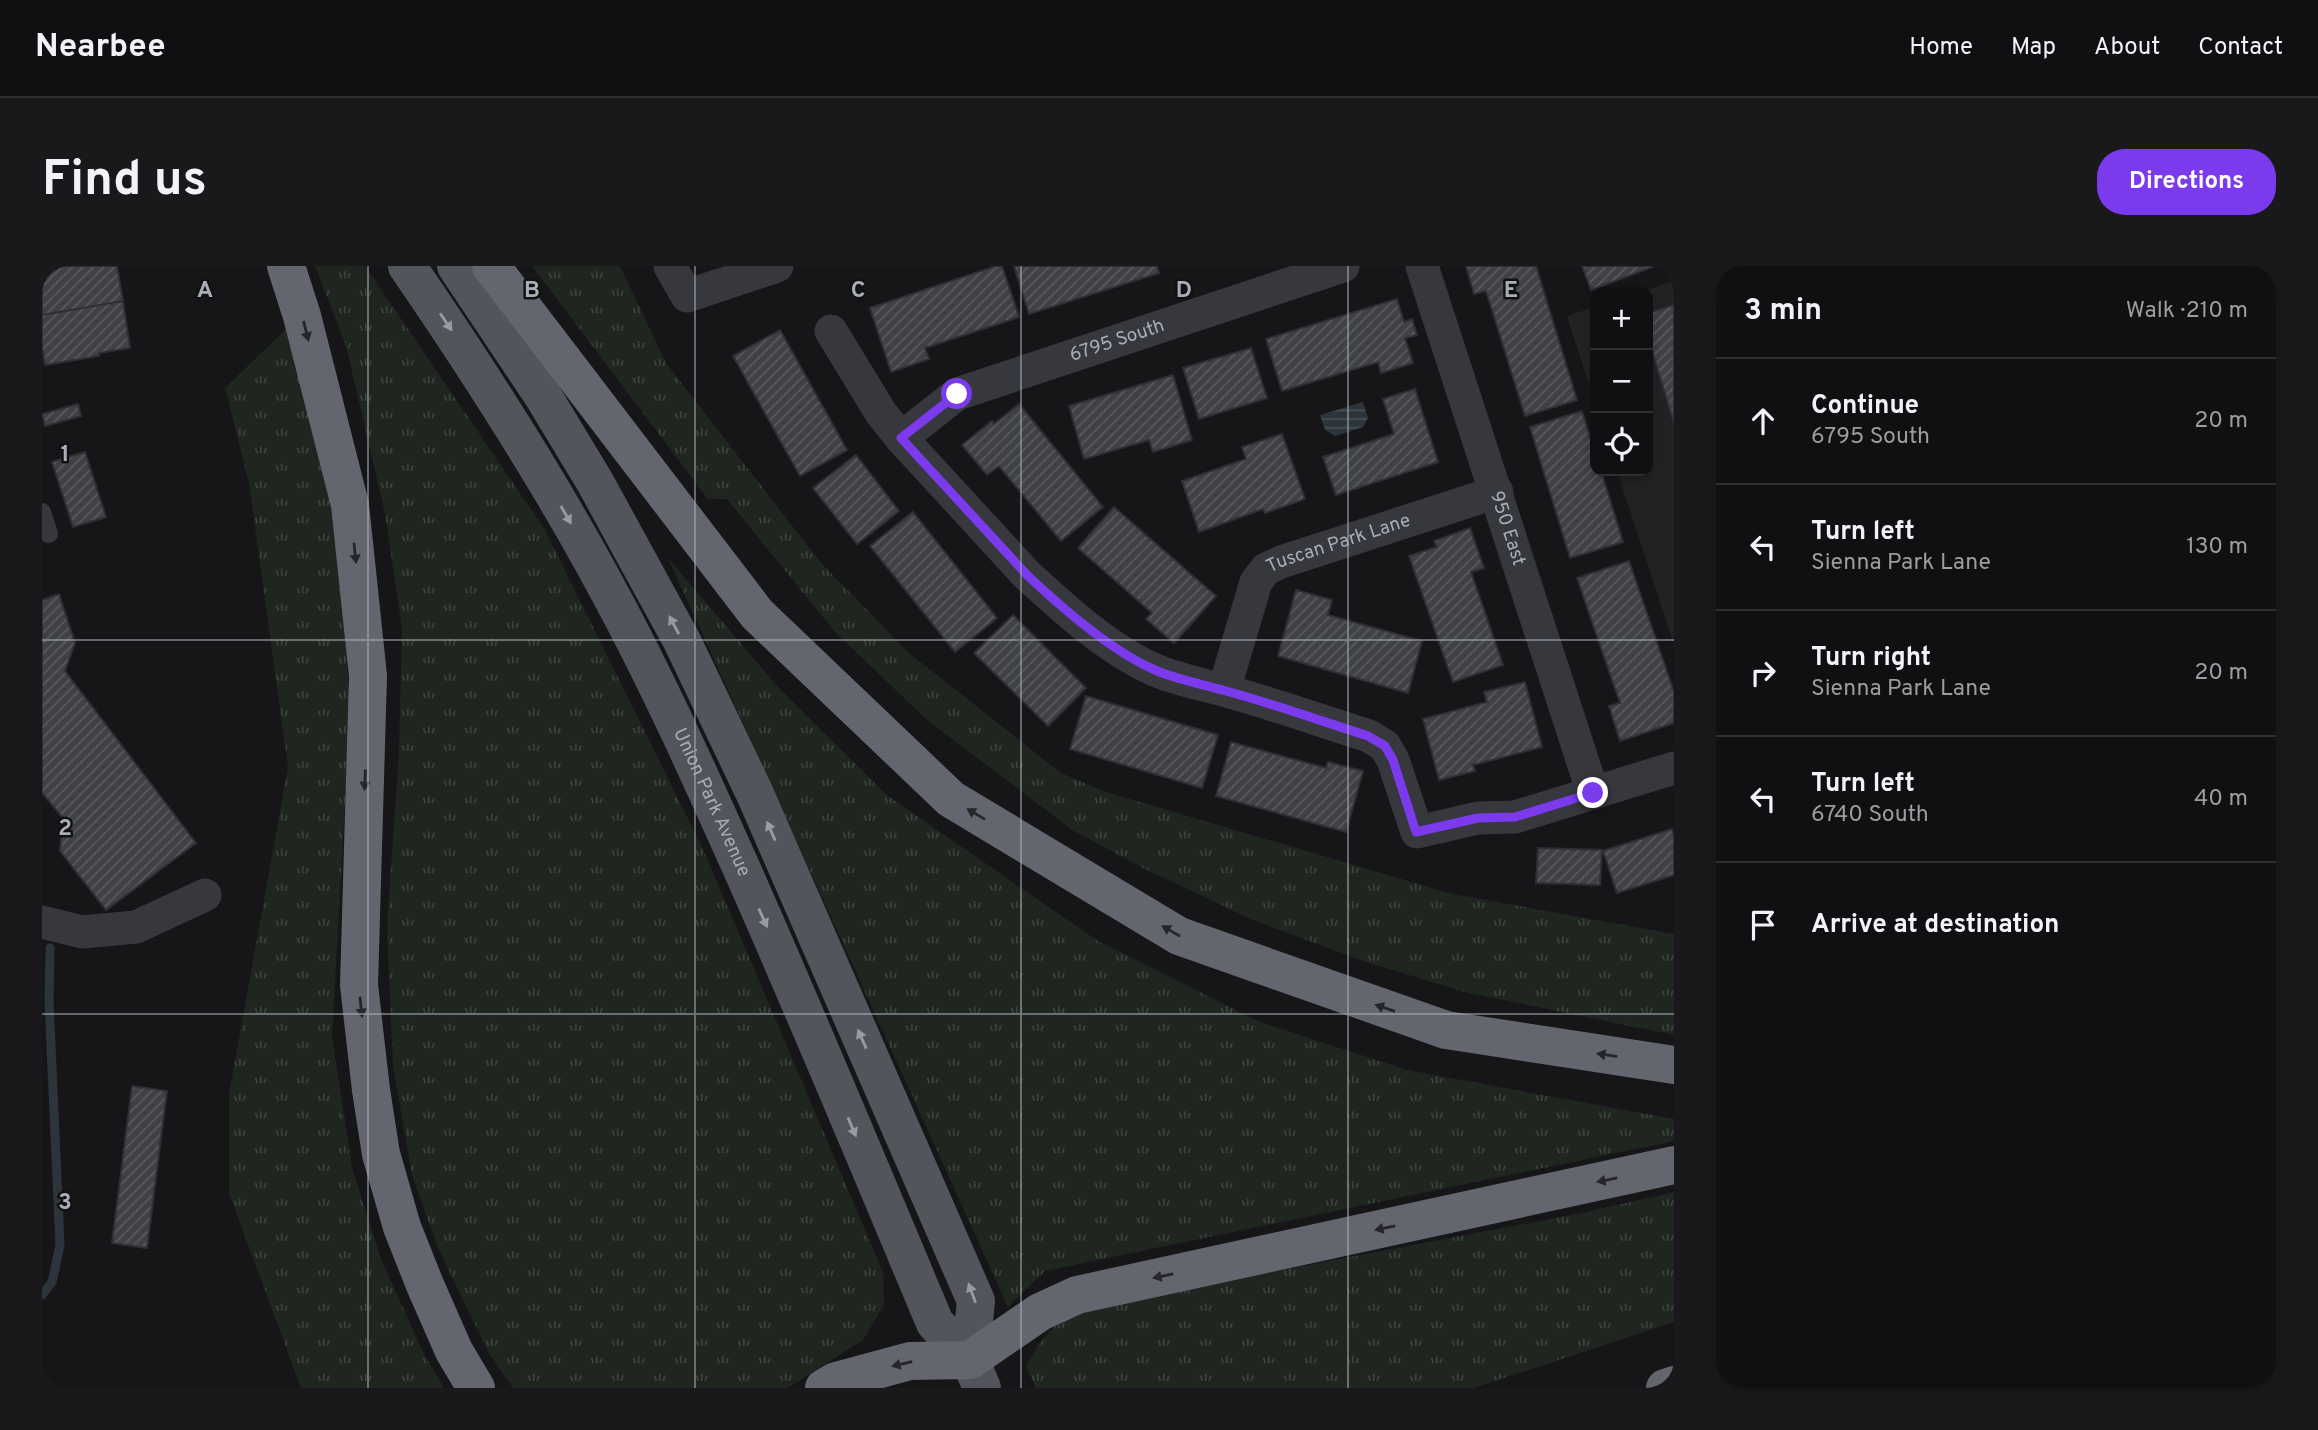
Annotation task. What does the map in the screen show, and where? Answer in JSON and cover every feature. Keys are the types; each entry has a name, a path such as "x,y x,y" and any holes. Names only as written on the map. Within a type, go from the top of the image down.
{"highway":[{"path":"286,266 302,316 350,505 368,676 359,985 381,1154 402,1227 425,1286 454,1351 476,1388"},
{"path":"491,266 757,614 951,799 1179,936 1446,1030 1674,1065"},
{"path":"824,1388 836,1381 910,1361 976,1374 1040,1312 1077,1295 1674,1165"},
{"path":"1665,1388 1674,1385"}],"main road":[{"name":"Union Park Avenue","path":"408,266 514,427 608,590 651,673 774,941 935,1323 976,1374"},
{"path":"456,266 543,396 595,482 682,641 720,717 976,1301 976,1374"}],"street":[{"path":"670,266 687,296 777,266"},
{"name":"6795 South","path":"901,438 957,394 1343,266"},
{"name":"950 East","path":"1422,266 1593,793"},
{"path":"831,331 881,412 901,438 1027,575 1048,594 1116,648 1153,669 1189,683 1224,690 1368,736 1385,746 1393,760 1416,832 1478,818 1515,817 1674,768"},
{"name":"Tuscan Park Lane","path":"1224,690 1256,582 1266,569 1497,492"},
{"path":"42,922 82,932 136,927 205,895"}],"lane":[{"path":"42,512 49,534"}],"shaded area":[{"path":"1674,281 1674,645 1619,476 1653,476 1653,288"},
{"path":"1590,309 1590,388 1567,316"},
{"path":"1363,402 1368,418 1363,427 1335,436 1325,430 1320,415"}],"green space":[{"path":"315,266 365,266 545,530 703,849 883,1272 884,1305 863,1340 788,1388 513,1388 488,1352 438,1248 412,1175 393,1066 387,926 399,751 402,629 385,513 346,346"},
{"path":"532,266 620,266 666,363 821,563 909,653 1061,773 1106,792 1452,894 1674,934 1674,1035 1465,992 1363,961 1253,920 1145,869 1072,830 925,718 835,632 727,499 708,499"},
{"path":"287,328 339,536 350,714 332,1036 352,1168 381,1259 424,1354 444,1388 301,1388 229,1193 229,1094 288,767 249,483 225,388"},
{"path":"668,558 777,686 888,796 1098,941 1260,1022 1407,1070 1674,1119 1674,1141 1045,1271 1008,1307"},
{"path":"1674,1192 1674,1322 1474,1388 1036,1388 1026,1366 1042,1341 1056,1326 1102,1304 1582,1213"}],"building":[{"path":"42,266 117,266 123,301 42,315"},
{"path":"1002,266 1019,317 925,348 929,359 891,372 870,308"},
{"path":"1014,266 1157,266 1159,273 1029,314"},
{"path":"1466,266 1536,266 1577,400 1525,416 1486,291 1474,294"},
{"path":"1582,266 1655,266 1599,287 1590,287"},
{"path":"1397,299 1404,322 1412,319 1417,335 1405,338 1413,363 1381,373 1378,362 1282,391 1266,339"},
{"path":"123,301 130,348 45,365 42,315"},
{"path":"1674,305 1674,423 1653,354 1653,311"},
{"path":"780,330 847,450 800,476 733,356"},
{"path":"1251,348 1267,398 1199,419 1183,368"},
{"path":"1173,375 1192,440 1153,452 1149,440 1084,459 1069,406"},
{"path":"1415,389 1438,462 1336,495 1323,457 1394,434 1383,399"},
{"path":"78,404 81,416 45,426 42,414"},
{"path":"1019,404 1103,507 1061,541 999,466 987,475 962,445"},
{"path":"1582,411 1590,437 1590,476 1603,476 1623,542 1570,558 1530,427"},
{"path":"1282,434 1305,499 1265,513 1263,509 1199,532 1182,481 1246,459 1242,447"},
{"path":"85,452 106,517 73,527 52,462"},
{"path":"856,455 899,511 857,544 813,488"},
{"path":"1114,507 1216,596 1174,643 1146,619 1152,613 1078,548"},
{"path":"913,512 997,618 955,652 870,546"},
{"path":"1470,528 1484,568 1471,572 1503,665 1453,682 1409,556 1437,547 1434,541"},
{"path":"1629,561 1674,692 1674,723 1620,741 1609,706 1620,703 1577,578"},
{"path":"1296,590 1332,600 1328,615 1422,641 1408,693 1278,656"},
{"path":"59,594 75,643 65,671 196,843 106,910 60,851 63,818 42,793 42,600"},
{"path":"1013,615 1086,688 1048,726 974,653"},
{"path":"1525,682 1542,747 1473,765 1475,771 1439,780 1423,719 1487,702 1484,692"},
{"path":"1086,696 1218,735 1202,788 1070,749"},
{"path":"1231,742 1326,768 1328,762 1363,771 1346,832 1216,796"},
{"path":"1672,829 1674,875 1617,893 1603,851"},
{"path":"1538,848 1602,850 1600,885 1536,883"},
{"path":"132,1086 167,1091 147,1248 112,1243"}],"waterway":[{"path":"42,1295 52,1282 60,1245 49,1001 50,948"}],"route":[{"path":"957,394 901,438 1027,575 1116,648 1153,669 1189,683 1224,690 1368,736 1385,746 1393,760 1416,832 1478,818 1515,817 1593,793"}]}
